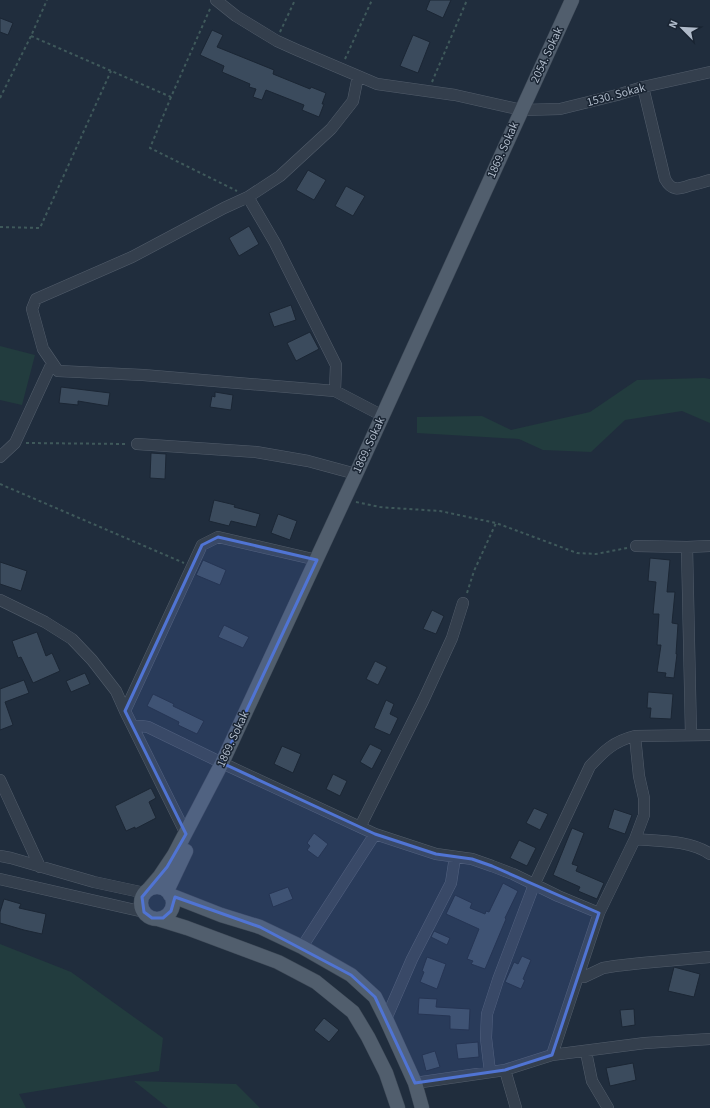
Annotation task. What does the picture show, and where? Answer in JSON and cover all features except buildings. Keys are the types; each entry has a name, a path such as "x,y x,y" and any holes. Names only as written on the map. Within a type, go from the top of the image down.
{"main road":[{"name":"2054. Sokak","path":"522,110 572,0"},
{"name":"1869. Sokak","path":"147,892 167,867 214,780 317,560 522,110"},
{"name":"1869. Sokak","path":"169,893 178,866 188,847 214,780"},
{"path":"178,866 182,890 188,898 197,905"},
{"path":"398,1108 386,1073 368,1037 353,1012 316,982 278,962 187,928 147,916 141,902 142,898 147,892 158,887 221,915 260,927 302,947 351,975 375,997 415,1083 422,1108"},
{"path":"158,919 168,915 171,911 173,905 169,893"}],"street":[{"name":"1530. Sokak","path":"214,3 277,41 377,84 455,95 522,110 560,109 643,87 710,72"},
{"path":"358,76 353,102 331,129 280,176 248,197 224,208 132,257 36,299 32,310 43,349 58,371 143,375 335,390 383,416"},
{"path":"643,87 667,183 678,189 710,180"},
{"path":"248,197 276,243 336,365 335,390"},
{"path":"0,457 15,443 52,363"},
{"path":"137,444 256,452 308,461 356,474"},
{"path":"125,711 202,545 218,537 317,560"},
{"path":"636,546 710,546"},
{"path":"687,547 690,735"},
{"path":"0,600 45,622 72,639 92,660 116,691 186,834"},
{"path":"360,827 452,638 463,604"},
{"path":"133,727 148,727 375,834 436,854 478,861 513,874 534,885 599,913"},
{"path":"490,1072 486,1038 487,1014 498,980 534,885 590,766 600,755 624,738 635,736 710,735"},
{"path":"552,1055 599,913 635,839 644,815 644,798 639,776 635,736"},
{"path":"0,780 40,867"},
{"path":"302,947 375,834"},
{"path":"635,839 679,843 700,849 710,854"},
{"path":"0,856 94,882 147,892"},
{"path":"386,1018 412,959 451,883 455,857"},
{"path":"0,880 144,912"},
{"path":"578,976 584,977 603,968 642,962 710,957"},
{"path":"415,1083 505,1070 552,1055 586,1052 644,1043 710,1039"},
{"path":"586,1052 592,1081 608,1108"},
{"path":"505,1070 516,1108"}],"path":[{"path":"0,98 47,0"},
{"path":"277,41 295,0"},
{"path":"341,69 372,0"},
{"path":"428,91 467,0"},
{"path":"214,3 171,97 150,148 248,197"},
{"path":"31,36 171,97"},
{"path":"0,227 40,228 111,71"},
{"path":"15,443 137,444"},
{"path":"0,484 192,566"},
{"path":"345,498 380,507 440,511 496,523 577,553 596,554 636,546"},
{"path":"463,604 474,571 496,523"}],"highlighted area":[{"path":"218,537 317,560 222,763 375,834 436,854 472,859 492,866 599,913 552,1055 505,1070 415,1083 375,997 351,975 260,927 175,897 171,911 163,918 152,918 144,912 142,897 167,867 186,834 125,711 202,545"}],"green space":[{"path":"0,346 35,355 22,405 0,400"},
{"path":"710,379 710,423 682,411 625,420 591,452 543,450 519,439 417,433 417,417 482,416 511,430 590,412 637,380"},
{"path":"0,944 71,972 163,1038 159,1071 19,1094 26,1108 0,1108"},
{"path":"134,1081 236,1084 260,1108 168,1108"}]}
